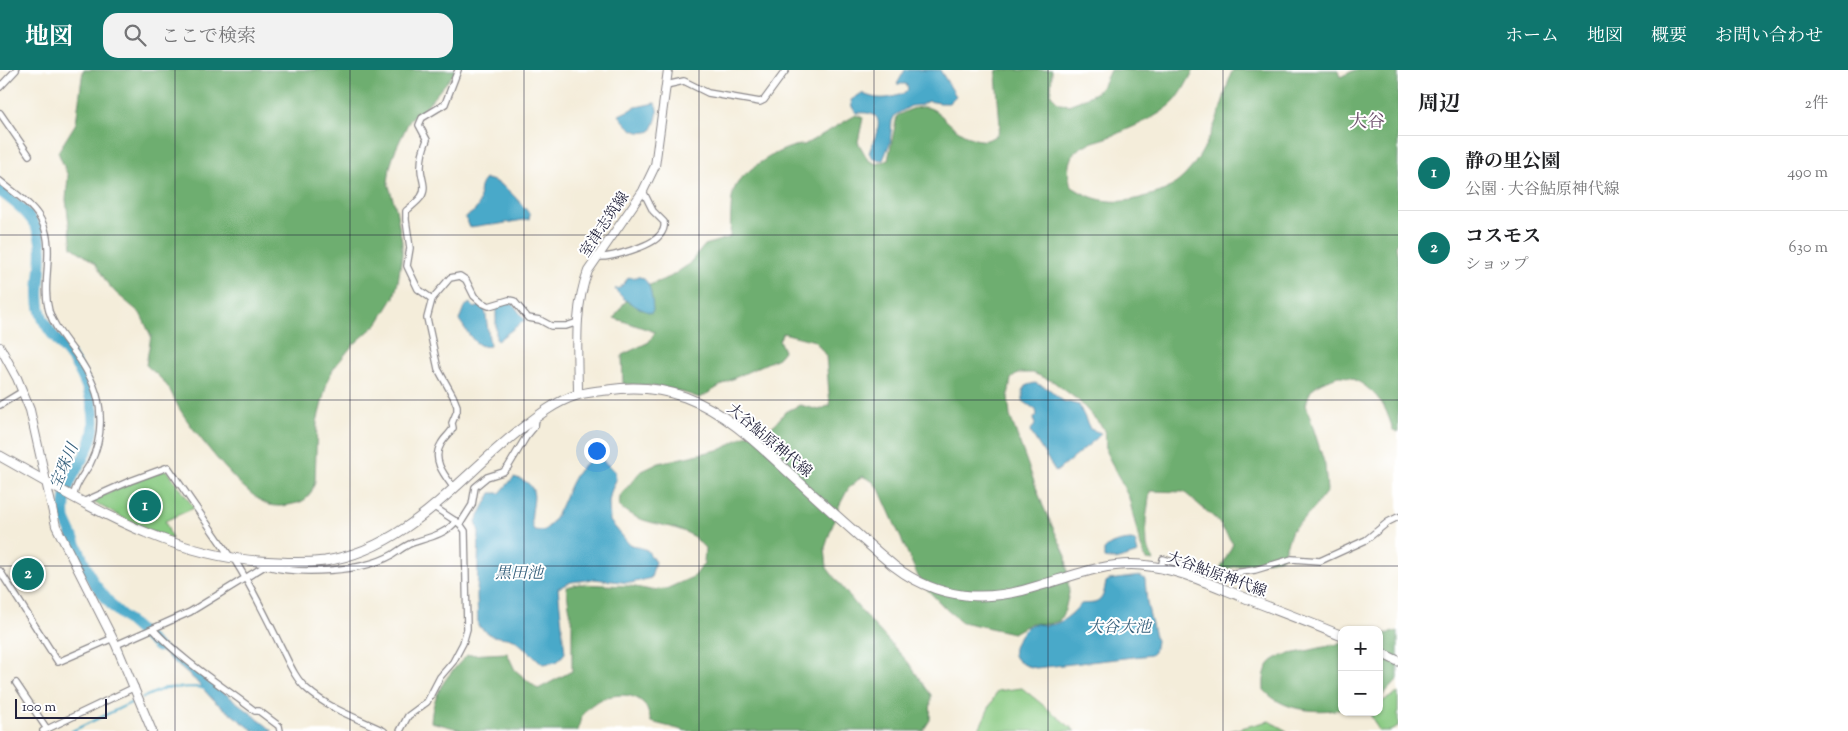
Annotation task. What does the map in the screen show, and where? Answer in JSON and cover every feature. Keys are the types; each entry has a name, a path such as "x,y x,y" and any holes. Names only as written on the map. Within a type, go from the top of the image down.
{"main road":[{"name":"室津志筑線","path":"578,395 579,301 588,272 643,191 655,166 668,70"},
{"path":"0,347 23,391 30,410 56,526 136,688 152,731"},
{"name":"大谷鮎原神代線","path":"0,456 59,491 73,495 83,502 158,539 205,553 268,564 327,561 363,551 414,523 509,438 555,404 578,395 631,387 670,393 698,402 739,428 894,566 915,580 937,591 966,596 993,596 1022,591 1101,567 1132,565 1161,568 1196,578 1338,634"},
{"path":"1383,654 1398,661"}],"street":[{"path":"0,87 16,70"},
{"path":"432,298 418,289 407,266 410,248 406,211 422,197 425,185 420,168 422,149 428,140 419,125 422,118 445,104 458,70"},
{"path":"666,85 684,81 708,93 760,102 764,100 786,70"},
{"path":"0,113 29,155"},
{"path":"0,181 32,208 43,223 47,240 47,299 50,313 62,336 81,362 98,401 100,424 97,445 90,464 76,486 73,495"},
{"path":"598,256 604,257 633,250 658,238 665,228 664,222 653,211 643,191"},
{"path":"454,488 440,468 438,459 440,445 451,433 452,423 457,411 453,396 438,369 427,318 432,298 450,278 460,276 466,280 474,296 489,306 509,300 514,301 528,318 540,320 551,326 566,326 578,322"},
{"path":"0,405 23,391"},
{"path":"0,570 58,662 152,630 190,612 268,564 279,570 314,571 364,565 392,555 406,546 452,527 458,523 472,505 475,487 487,477 504,472 508,467 535,426 537,416"},
{"path":"83,502 130,481 168,468 246,577 290,665 303,686 312,694 345,714 384,731"},
{"path":"400,731 408,716 430,698 440,677 459,652 467,629 465,531 458,523 434,506"},
{"path":"1161,568 1163,558 1210,573 1234,573 1255,570 1292,559 1320,561 1366,540 1398,517"},
{"path":"152,630 255,711 259,711 278,726 280,731"},
{"path":"16,683 45,730 136,688"}],"green space":[{"path":"83,70 457,70 423,110 410,119 395,151 388,183 396,209 402,242 398,282 394,297 378,323 352,346 334,368 328,379 317,422 315,481 312,490 302,501 285,506 276,506 259,500 220,462 179,408 168,387 146,365 151,336 140,313 107,283 95,263 72,247 66,200 68,176 58,152 76,123"},
{"path":"997,70 1052,70 1051,95 1059,103 1068,105 1097,92 1103,85 1110,70 1194,70 1179,95 1167,108 1136,126 1085,145 1072,156 1068,171 1071,186 1095,198 1121,201 1140,198 1162,191 1178,181 1190,170 1200,156 1215,124 1233,70 1338,70 1340,77 1355,70 1398,70 1398,240 1396,246 1398,259 1398,432 1393,430 1383,405 1364,385 1344,376 1338,376 1322,382 1315,386 1309,395 1306,405 1325,465 1327,491 1309,514 1292,530 1282,558 1220,570 1233,544 1217,520 1184,492 1150,491 1146,520 1147,546 1154,561 1146,560 1140,544 1129,498 1106,452 1105,430 1079,401 1054,382 1033,373 1018,373 1011,379 1008,396 1010,416 1043,506 1066,556 1069,593 1065,610 1059,621 1049,624 1031,623 1013,633 962,622 947,610 921,583 879,489 872,481 862,476 848,489 838,508 825,548 827,568 861,611 908,662 931,695 930,720 923,731 686,731 651,722 645,705 634,697 626,695 609,697 593,704 582,716 578,731 466,731 431,722 432,711 442,685 467,655 507,653 515,670 538,689 572,671 572,624 566,587 579,584 630,586 651,590 666,589 695,576 704,563 705,548 695,538 676,528 638,518 619,506 620,496 640,472 659,463 722,449 746,435 764,433 785,412 800,405 819,410 830,405 826,356 815,341 783,333 779,340 784,351 778,358 730,380 700,398 662,388 623,384 622,355 649,342 655,332 614,318 624,303 642,288 670,277 688,265 705,245 730,237 731,206 734,190 738,183 754,167 786,149 804,145 856,115 863,118 858,142 868,160 877,164 888,160 897,116 911,109 930,108 958,130 975,139 987,140 995,136 998,134 1000,125"},
{"path":"166,470 194,508 165,521 172,539 144,529 92,500 136,481"},
{"path":"1398,631 1398,679 1383,695 1383,671 1383,634"},
{"path":"1338,644 1338,709 1321,711 1300,709 1280,702 1264,690 1264,679 1269,664 1288,654"},
{"path":"1022,688 1075,731 978,731 997,691"},
{"path":"1398,693 1398,727 1390,731 1379,731 1371,716 1383,716 1383,701"},
{"path":"1269,721 1287,731 1229,731"}],"water":[{"path":"905,70 940,70 956,96 949,103 928,101 921,105 911,106 895,115 892,121 890,143 883,160 874,159 869,153 877,130 877,119 874,115 867,113 856,113 852,107 851,100 862,93 867,96 884,98 906,92 908,89 906,84 897,84"},
{"path":"655,103 657,117 651,131 641,132 632,129 619,115 636,107"},
{"path":"485,179 492,180 505,187 530,214 529,219 470,227 465,217 477,208 481,184"},
{"path":"629,277 643,278 647,282 652,299 653,310 651,313 626,301 615,289 620,288"},
{"path":"470,303 475,308 482,305 485,309 490,346 480,345 476,342 459,320 464,307"},
{"path":"505,303 513,304 525,320 497,341 496,310 497,307"},
{"path":"1035,383 1049,389 1063,401 1079,405 1090,429 1101,433 1056,472 1030,431 1035,425 1034,418 1037,415 1036,410 1023,401 1023,390 1027,385"},
{"name":"黒田池","path":"598,457 615,471 616,480 609,502 610,521 629,544 647,550 655,562 651,578 631,583 594,579 571,582 558,588 565,653 557,662 543,664 514,639 492,636 478,626 479,533 476,521 491,493 500,493 514,477 525,481 531,486 534,493 532,523 534,530 543,531 551,524 557,514 572,481 579,471 587,462"},
{"path":"1120,541 1135,541 1138,553 1115,560 1104,558 1104,550 1110,545"},
{"name":"大谷大池","path":"1140,576 1145,579 1147,603 1156,641 1154,652 1151,655 1036,668 1023,664 1016,658 1014,654 1015,644 1021,633 1028,626 1059,623 1081,604 1094,603 1100,600 1106,582 1109,580"},
{"path":"151,635 273,731 254,731 214,701 195,680 144,637"}],"waterway":[{"name":"宝珠川","path":"0,191 25,212 37,229 41,251 39,297 43,319 78,369 88,391 92,407 93,431 85,455 69,485 65,502 65,519 93,582 113,607 158,647"},
{"path":"142,698 165,688 198,687 204,689"},
{"path":"72,731 137,700"}],"place":[{"name":"静の里公園","path":"145,506"},
{"name":"コスモス","path":"28,574"}],"district":[{"name":"大谷","path":"1367,121"}]}
